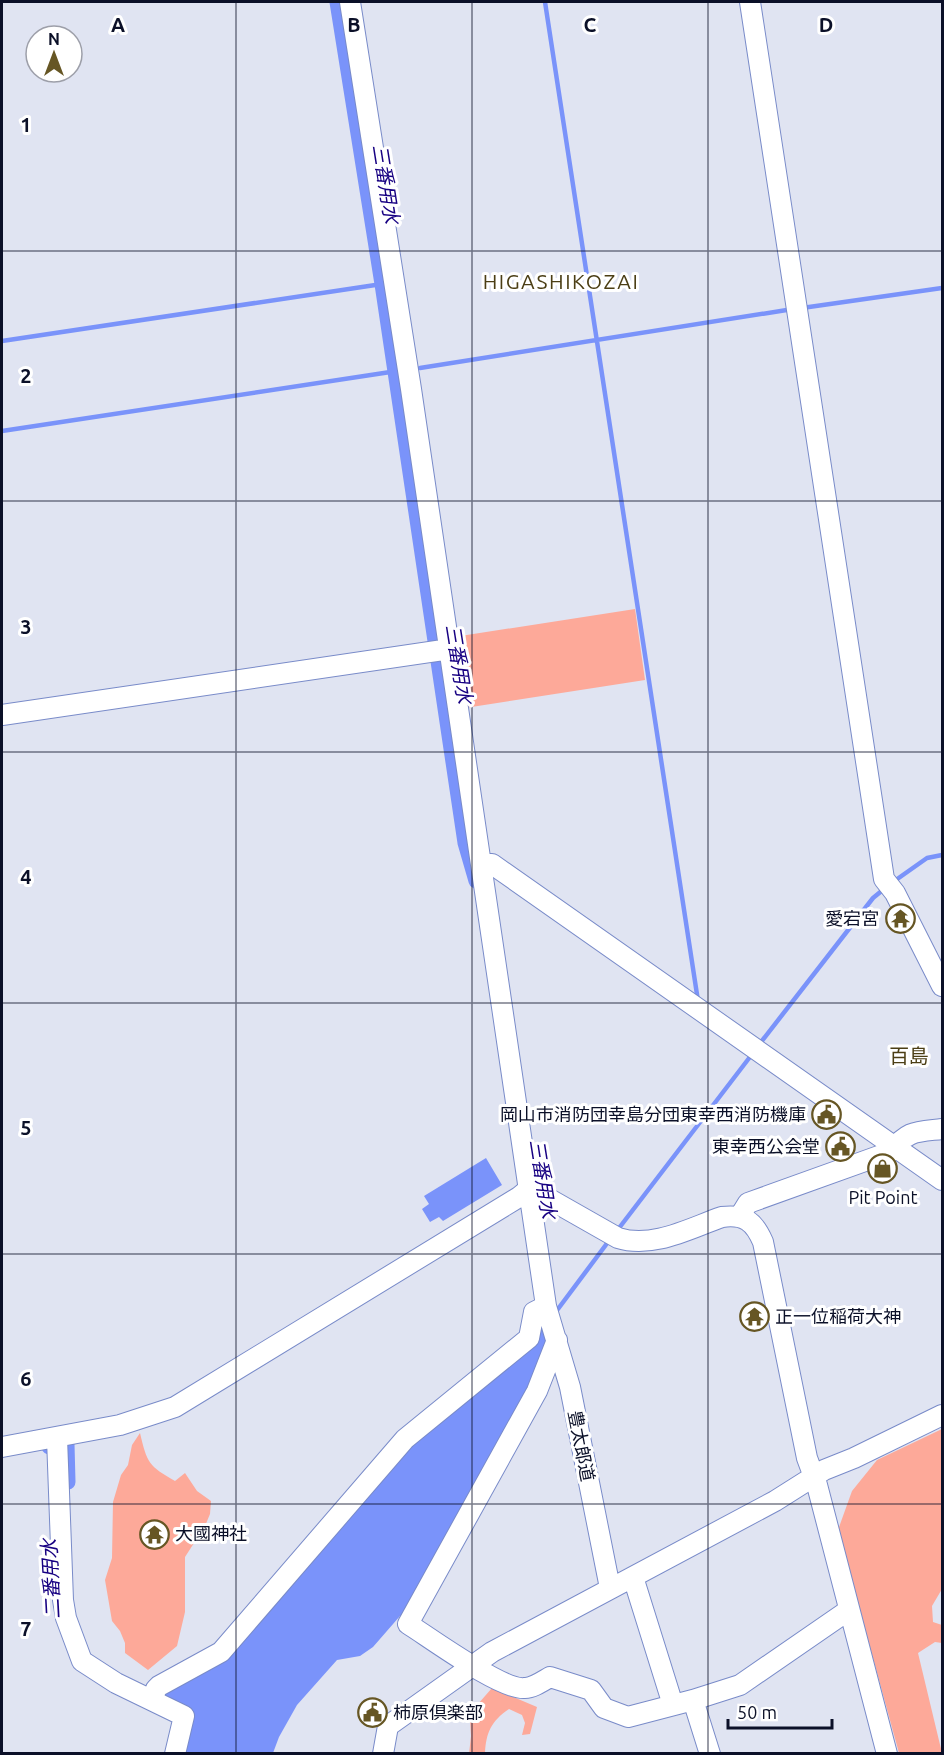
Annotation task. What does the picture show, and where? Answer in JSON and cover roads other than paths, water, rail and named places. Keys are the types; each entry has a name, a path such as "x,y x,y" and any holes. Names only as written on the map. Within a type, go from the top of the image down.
{"street":[{"path":"350,2 482,864 525,1192 548,1317 537,1391 408,1623 472,1665 510,1685 525,1688 550,1677 591,1690 604,1708 628,1717 693,1700 740,1684 849,1611"},
{"path":"750,2 890,886 942,986"},
{"path":"2,715 450,649"},
{"path":"482,864 492,864 757,1049 898,1142 942,1180"},
{"path":"740,1216 747,1203 890,1152 898,1142 913,1132 942,1129"},
{"path":"525,1192 630,1242 661,1238 722,1217 740,1216 752,1224 759,1233 763,1242 807,1458 815,1481 885,1753"},
{"path":"2,1447 58,1444 151,1416 192,1399 275,1345 525,1192"},
{"path":"154,1695 221,1652 405,1439 530,1338 534,1312 548,1317"},
{"name":"豊太郎道","path":"548,1317 570,1387 610,1588"},
{"path":"383,1754 388,1726 472,1665 610,1588 942,1415"},
{"path":"58,1444 63,1600 73,1641 82,1661 116,1683 154,1695 184,1716 175,1754"},
{"path":"633,1576 673,1705"},
{"path":"693,1700 710,1754"}],"water":[{"path":"486,1158 502,1185 443,1221 439,1217 430,1222 422,1209 429,1204 424,1196"},
{"path":"539,1317 551,1345 404,1619 400,1616 373,1647 360,1656 337,1660 297,1705 273,1753 180,1753 189,1714 162,1699 164,1690 228,1652 407,1447"}],"waterway":[{"name":"三番用水","path":"337,2 382,284 465,843 476,881"},
{"path":"545,2 698,1001"},
{"path":"2,341 382,284"},
{"path":"802,308 942,288"},
{"path":"420,368 793,309"},
{"path":"2,431 397,371"},
{"path":"893,882 927,858 942,855"},
{"path":"758,1046 873,898 884,889"},
{"path":"616,1232 753,1053"},
{"path":"555,1313 611,1238"},
{"name":"二番用水","path":"49,1447 67,1444 68,1482"}],"place":[{"name":"愛宕宮","path":"900,919"},
{"name":"岡山市消防団幸島分団東幸西消防機庫","path":"827,1115"},
{"name":"東幸西公会堂","path":"841,1147"},
{"name":"Pit Point","path":"883,1169"},
{"name":"正一位稲荷大神","path":"754,1317"},
{"name":"大國神社","path":"154,1534"},
{"name":"柿原倶楽部","path":"372,1713"}],"district":[{"name":"HIGASHIKOZAI","path":"561,282"},
{"name":"百島","path":"909,1056"}]}
